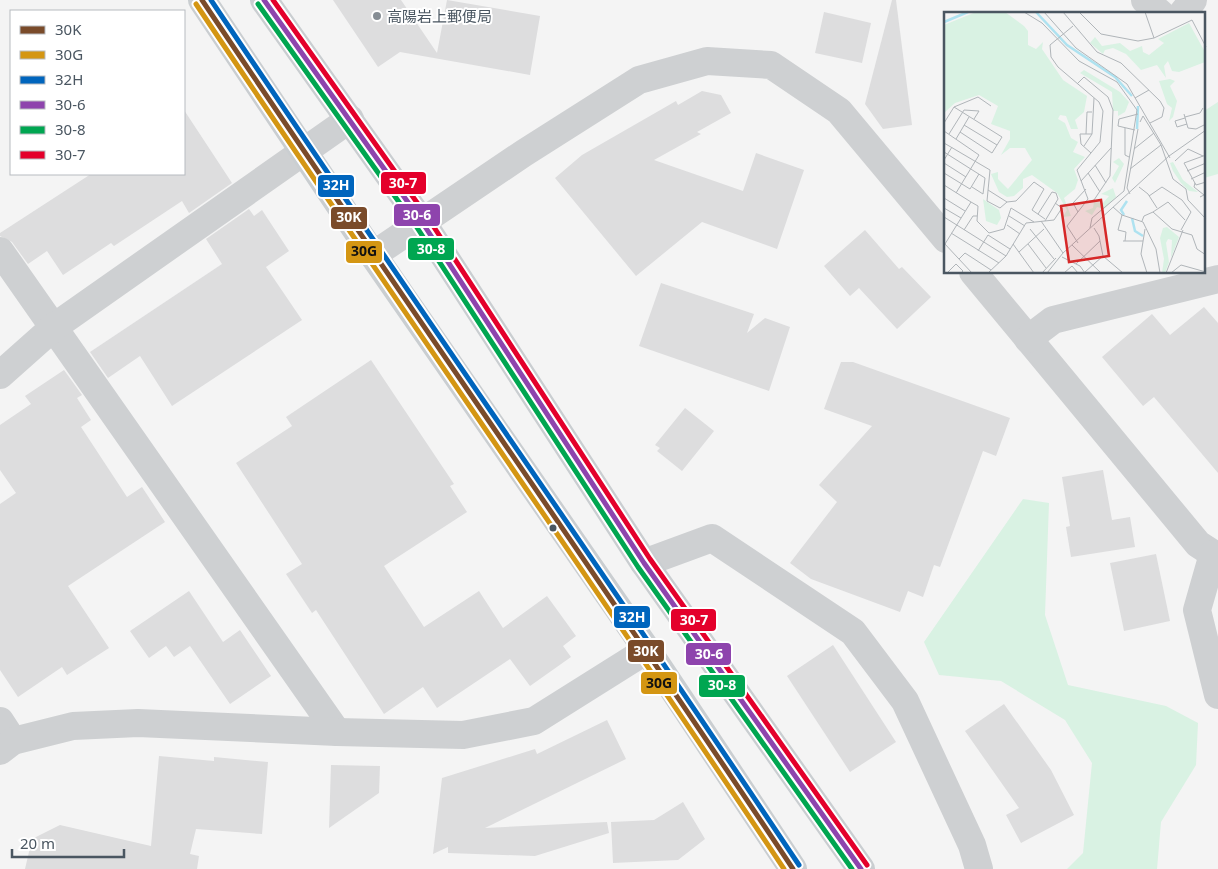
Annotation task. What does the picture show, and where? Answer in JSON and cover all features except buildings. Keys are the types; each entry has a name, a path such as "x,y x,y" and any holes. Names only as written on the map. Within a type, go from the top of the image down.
{"main road":[{"path":"202,0 374,255 647,650 793,869"},
{"path":"264,0 422,222 644,563 861,869"}],"street":[{"path":"1145,0 1159,12"},
{"path":"1184,12 1194,0"},
{"path":"374,255 640,80 706,61 771,65 839,111 944,237"},
{"path":"0,375 54,328 350,120"},
{"path":"0,251 337,732"},
{"path":"975,274 1198,544 1216,556 1197,610 1218,696"},
{"path":"1028,339 1053,320 1218,279"},
{"path":"644,563 712,538 853,632 905,701 972,845 979,869"},
{"path":"4,738 73,726 138,724 463,735 534,721 647,650"}],"green space":[{"path":"1218,102 1218,174 1206,177 1206,110"},
{"path":"1023,499 1049,503 1045,615 1068,685 1166,706 1198,723 1196,765 1161,822 1157,869 1067,869 1083,853 1092,763 1065,720 1001,681 939,675 924,642"}],"transit line":[{"name":"30K","path":"202,0 793,869"},
{"name":"32H","path":"211,0 799,865"},
{"name":"30-6","path":"264,0 422,222 644,563 861,869"},
{"name":"30-7","path":"273,0 428,218 650,559 867,865"},
{"name":"30G","path":"196,4 784,869"},
{"name":"30-8","path":"258,4 416,226 638,567 852,869"}],"place":[{"name":"高陽岩上郵便局","path":"377,16"}]}
